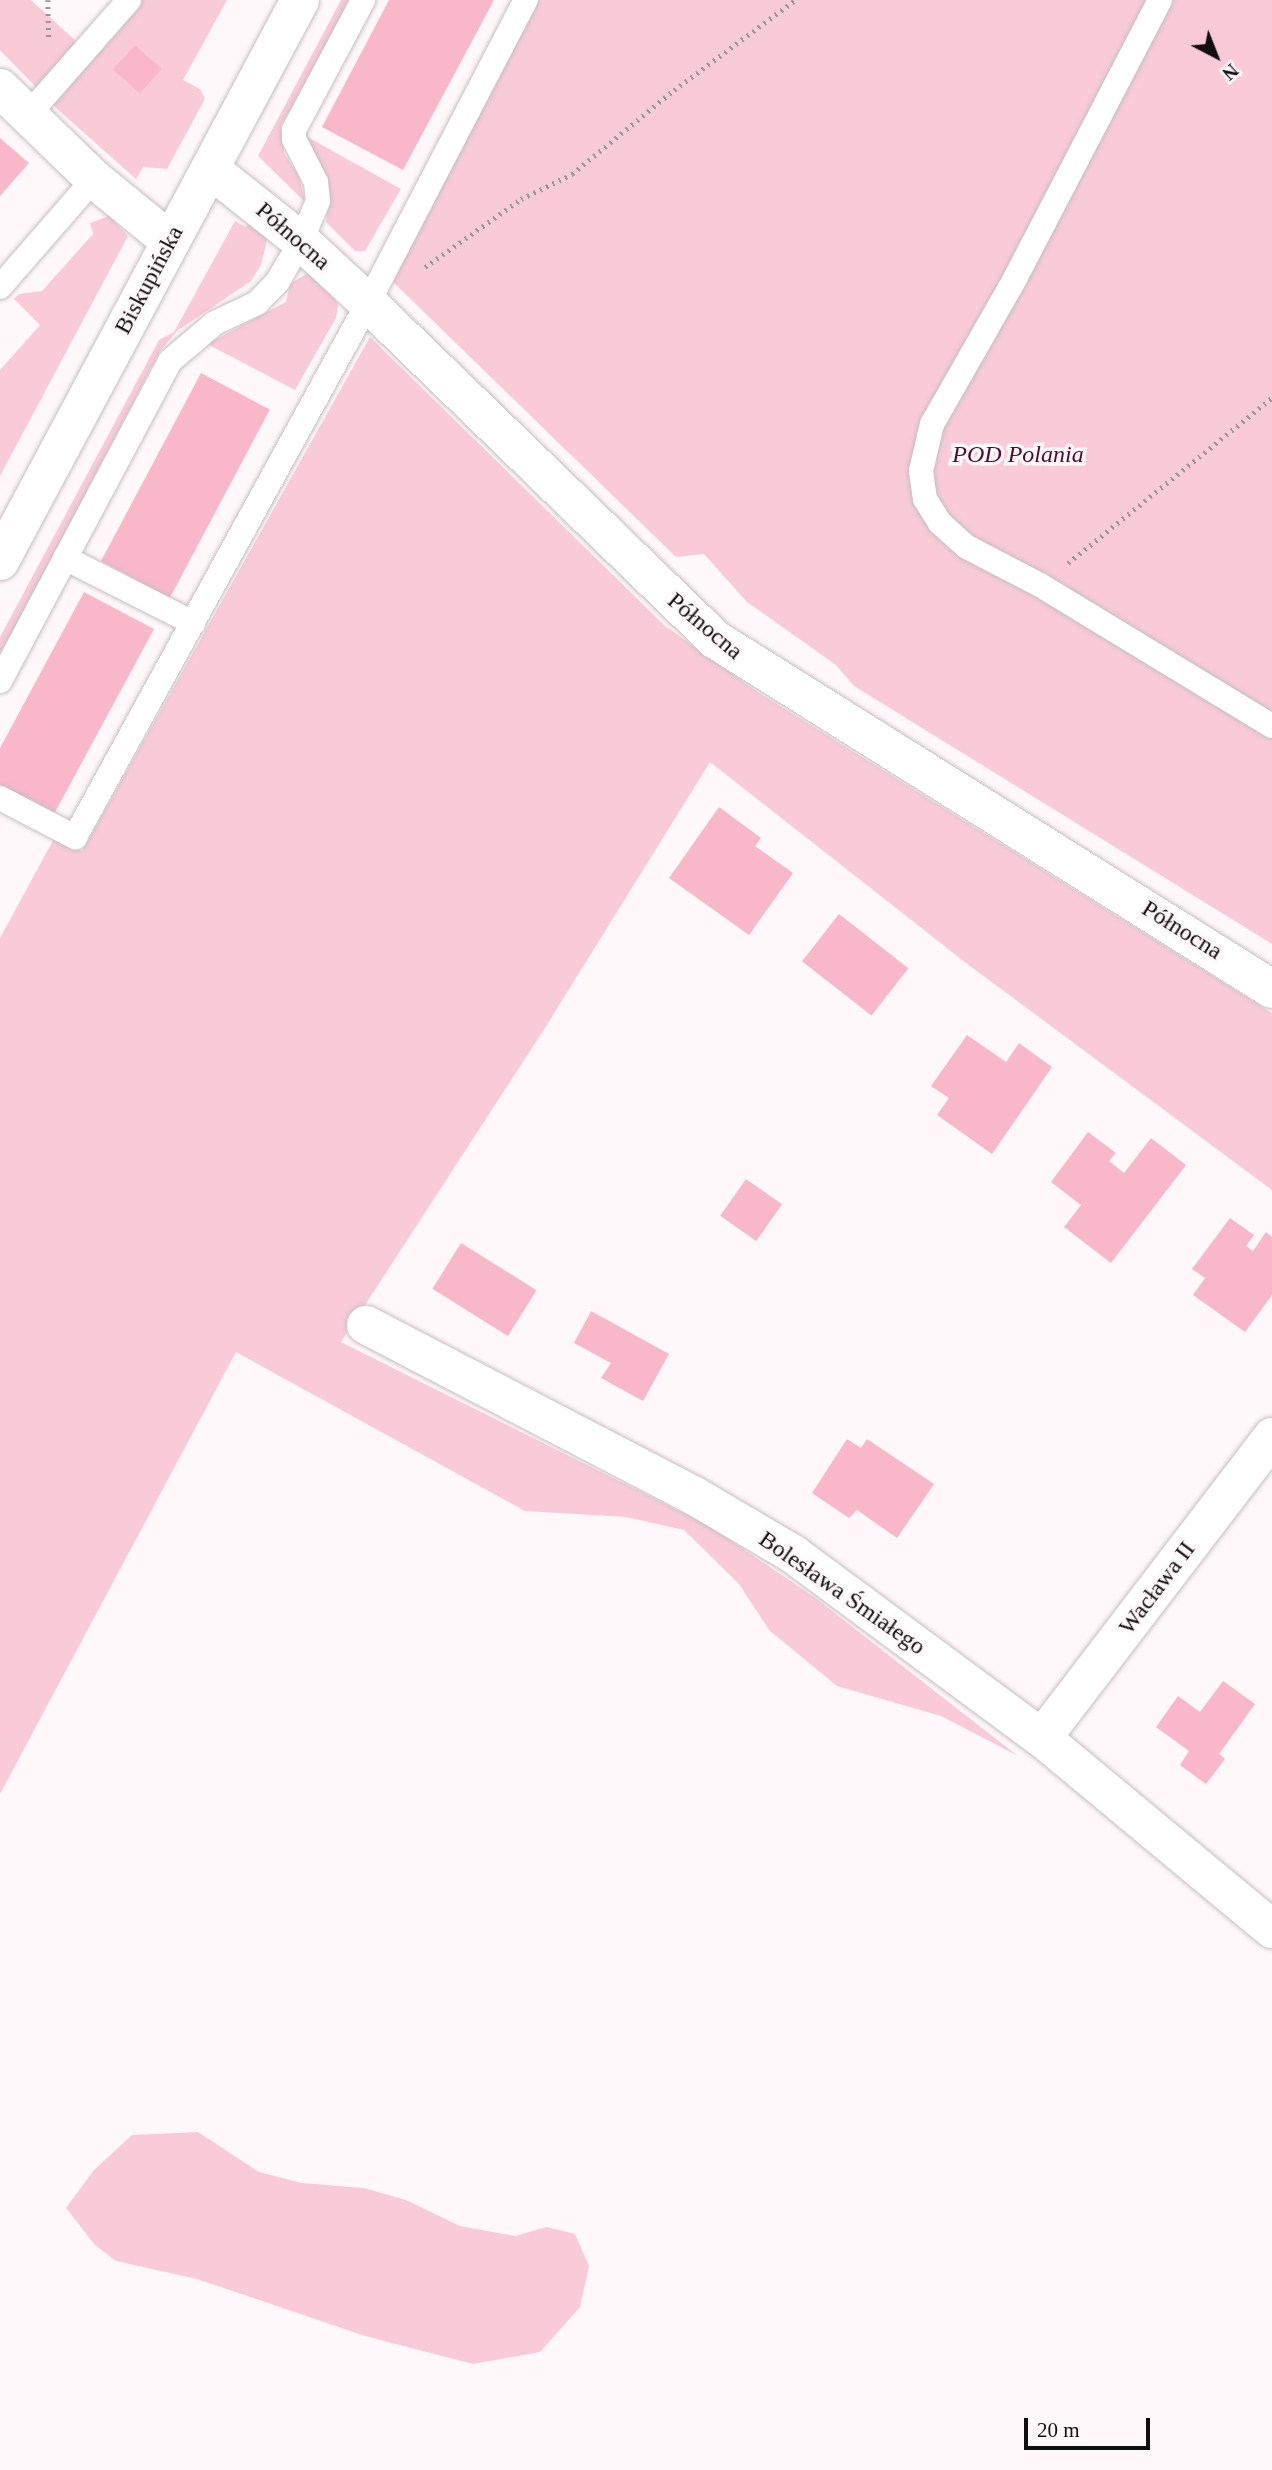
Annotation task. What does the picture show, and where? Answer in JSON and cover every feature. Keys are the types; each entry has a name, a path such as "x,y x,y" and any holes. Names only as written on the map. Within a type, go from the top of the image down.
{"street":[{"name":"Biskupińska","path":"0,561 300,0"},
{"path":"0,88 94,179 170,242"},
{"name":"Północna","path":"210,169 301,241 375,288 716,640 1272,989"},
{"name":"Bolesława Śmiałego","path":"366,1325 693,1495 793,1554 1042,1738 1272,1929"},
{"name":"Wacława II","path":"1042,1738 1272,1437"}],"lane":[{"path":"28,115 129,0"},
{"path":"0,681 170,361 215,323 257,303 278,281 301,241 318,201 316,182 293,139 294,130 363,0"},
{"path":"0,797 75,837 375,288 526,0"},
{"path":"1160,0 1016,277 932,424 920,471 925,499 940,523 967,547 1040,585 1272,726"},
{"path":"0,287 94,179"},
{"path":"65,558 193,623"}],"path":[{"path":"375,288 429,267 521,199 572,174 674,90 794,0"},
{"path":"1040,585 1272,398"}],"green space":[{"path":"0,0 31,0 76,41 113,0 227,0 183,80 200,89 205,99 167,169 143,167 136,179 56,108 0,50"},
{"path":"341,0 350,0 281,126 284,153 299,176 305,202 258,156"},
{"name":"POD Polania","path":"539,0 1272,0 1272,944 854,686 836,665 747,602 704,554 676,557 390,279"},
{"path":"304,135 401,189 365,251 355,251 326,222 330,195"},
{"path":"109,216 128,236 0,476 0,370 40,325 14,299 19,294 42,291 93,234 90,223"},
{"path":"251,219 268,236 261,265 251,281 177,331 160,351 0,657 0,637 159,340 174,332 235,221 246,227"},
{"path":"308,273 333,293 338,306 336,318 295,390 207,344 286,302 290,284"},
{"path":"370,337 664,625 756,691 1272,1013 1272,1190 966,963 710,762 545,1028 341,1342 709,1526 814,1597 1018,1756 941,1716 837,1686 769,1630 739,1584 684,1530 626,1517 525,1511 236,1352 0,1794 0,938 56,835 82,851"},
{"path":"198,2132 259,2172 302,2183 364,2188 406,2200 460,2226 515,2236 547,2227 575,2234 589,2266 580,2307 540,2352 473,2364 365,2336 197,2279 116,2261 95,2245 66,2208 94,2170 132,2135"}],"building":[{"path":"389,0 494,0 403,170 322,127"},
{"path":"135,45 162,69 140,94 113,70"},
{"path":"0,138 29,163 0,196"},
{"path":"201,373 270,410 170,598 101,561"},
{"path":"84,592 154,629 54,814 0,785 0,748"},
{"path":"719,807 761,838 755,846 793,873 749,935 669,878"},
{"path":"839,914 908,968 871,1015 802,961"},
{"path":"967,1035 1006,1062 1019,1043 1052,1067 992,1154 937,1115 949,1098 931,1086"},
{"path":"1088,1132 1116,1153 1109,1161 1124,1173 1151,1138 1186,1165 1111,1263 1064,1227 1081,1205 1051,1182"},
{"path":"746,1179 782,1204 756,1241 720,1216"},
{"path":"1230,1218 1254,1235 1246,1246 1253,1251 1266,1232 1272,1237 1272,1295 1245,1332 1193,1295 1205,1278 1192,1269"},
{"path":"461,1243 536,1290 508,1336 432,1289"},
{"path":"591,1311 669,1354 643,1401 601,1378 611,1363 574,1343"},
{"path":"847,1439 861,1448 867,1439 934,1484 897,1538 857,1510 849,1518 812,1493"},
{"path":"1223,1681 1255,1704 1219,1754 1225,1759 1206,1784 1180,1765 1189,1751 1156,1727 1178,1696 1200,1712"}]}
